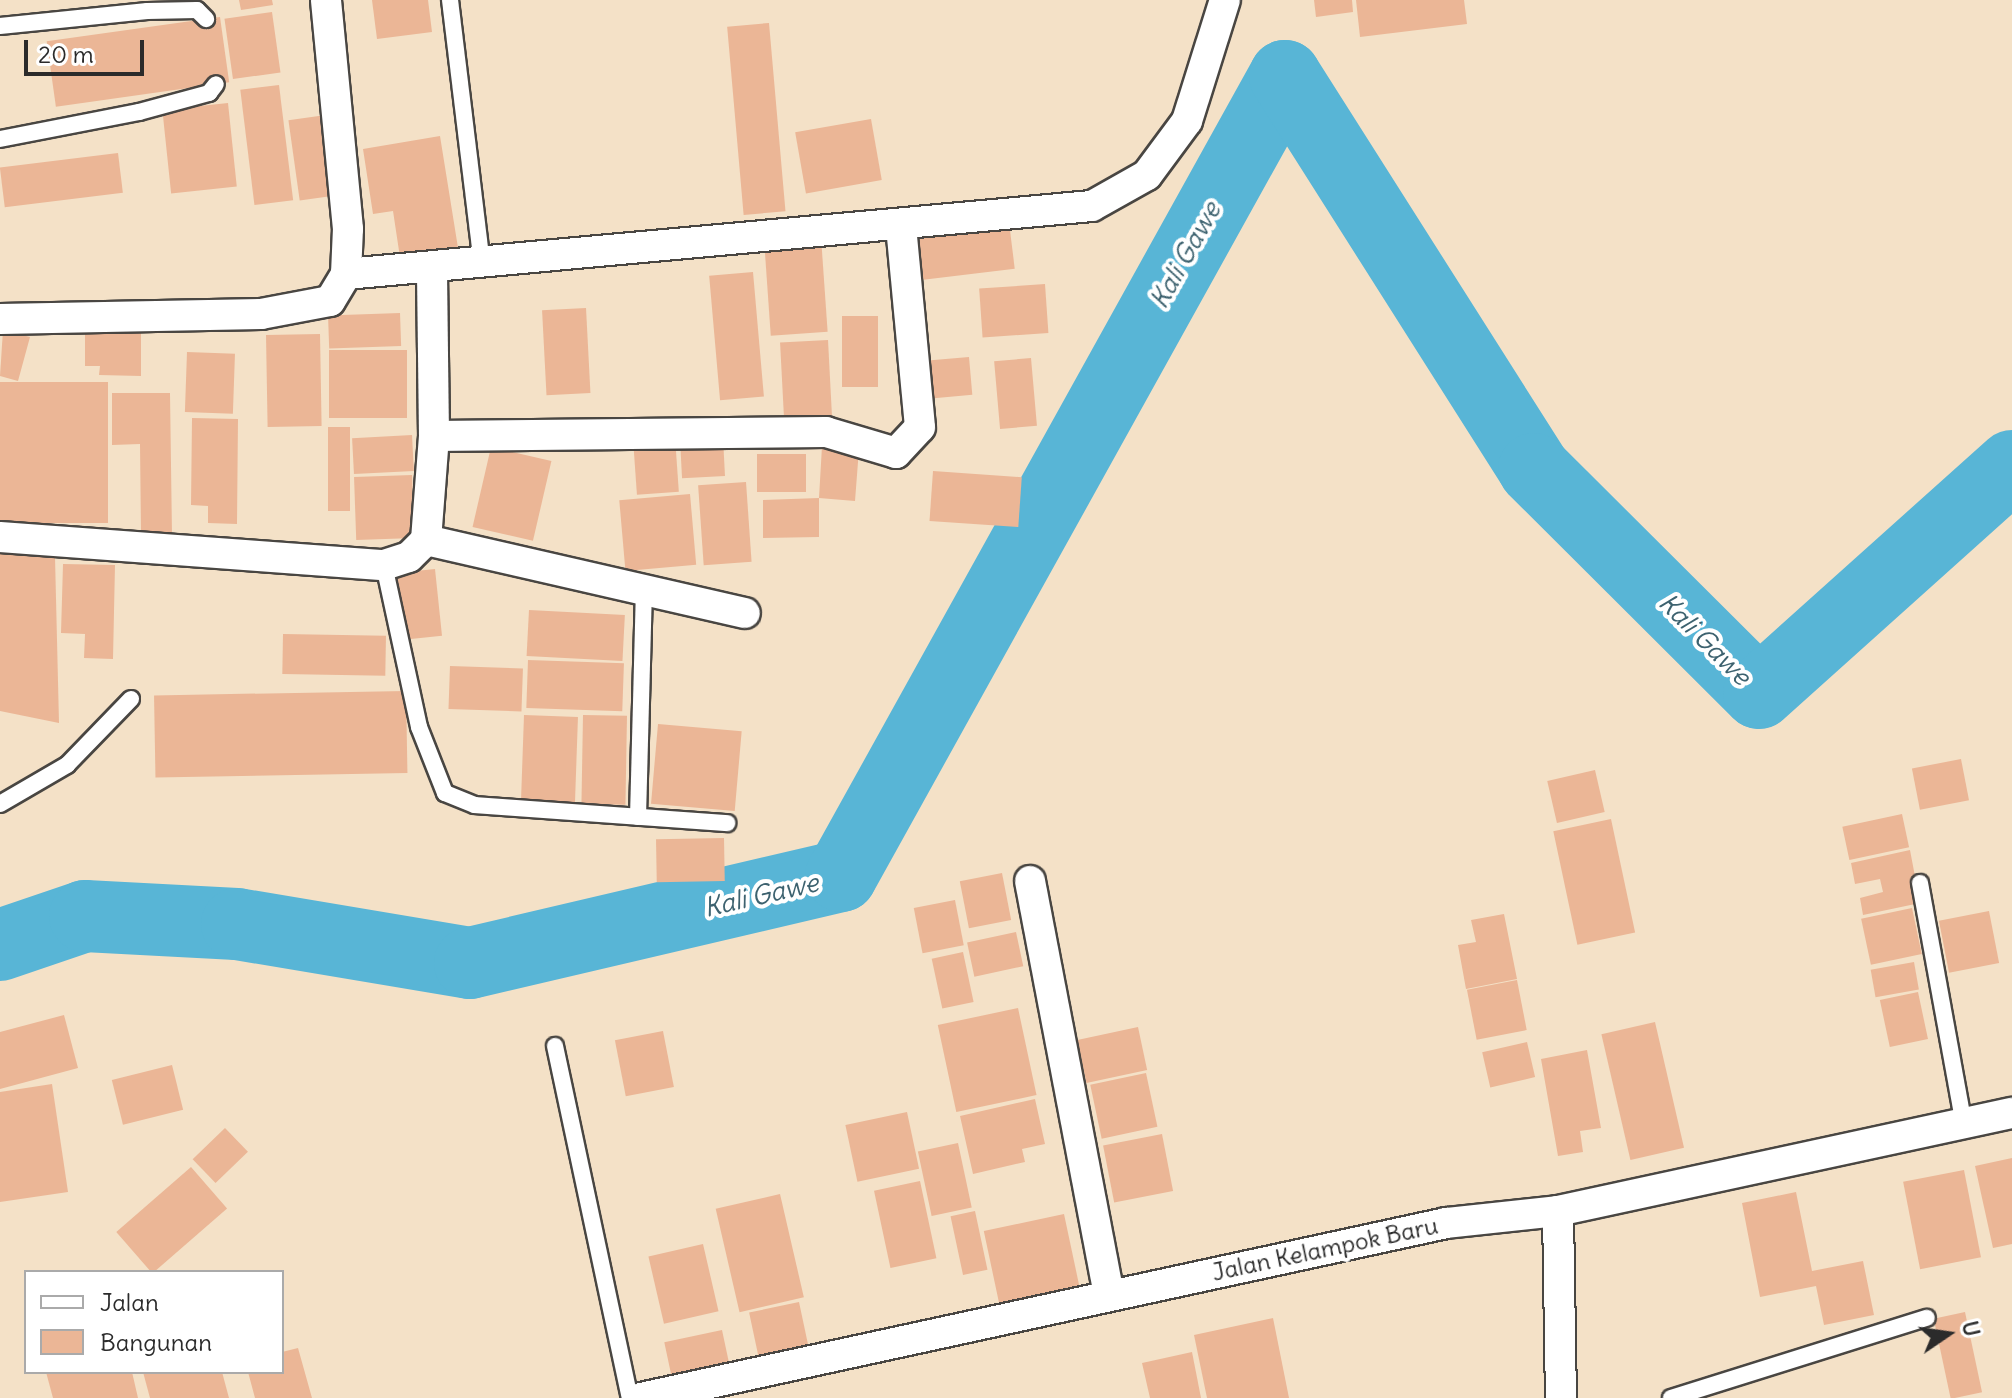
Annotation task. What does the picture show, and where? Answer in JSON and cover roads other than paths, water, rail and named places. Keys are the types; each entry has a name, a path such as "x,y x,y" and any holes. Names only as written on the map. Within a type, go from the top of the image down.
{"street":[{"path":"0,319 305,310 330,301 346,274 348,229 326,0"},
{"path":"346,274 482,265 1092,206 1147,175 1187,121 1225,0"},
{"path":"434,436 826,432 896,453 920,427 901,225"},
{"path":"0,537 384,565 409,557 426,540 434,436 432,269"},
{"path":"426,540 745,613"},
{"path":"1030,881 1109,1295"},
{"name":"Jalan Kelampok Baru","path":"641,1398 1446,1223 1558,1211 2012,1113"},
{"path":"1558,1211 1561,1398"}],"lane":[{"path":"450,0 482,265"},
{"path":"0,26 147,11 197,10 206,19"},
{"path":"0,139 139,112 209,93 216,84"},
{"path":"384,565 419,727 445,793 475,805 727,823"},
{"path":"638,817 644,590"},
{"path":"0,804 67,765 131,699"},
{"path":"1920,883 1964,1124"},
{"path":"555,1046 630,1398"},
{"path":"1671,1398 1927,1318"}],"waterway":[{"name":"Kali Gawe","path":"0,945 85,916 237,924 470,963 841,876 1285,76 1534,469 1759,693 2012,466"}]}
